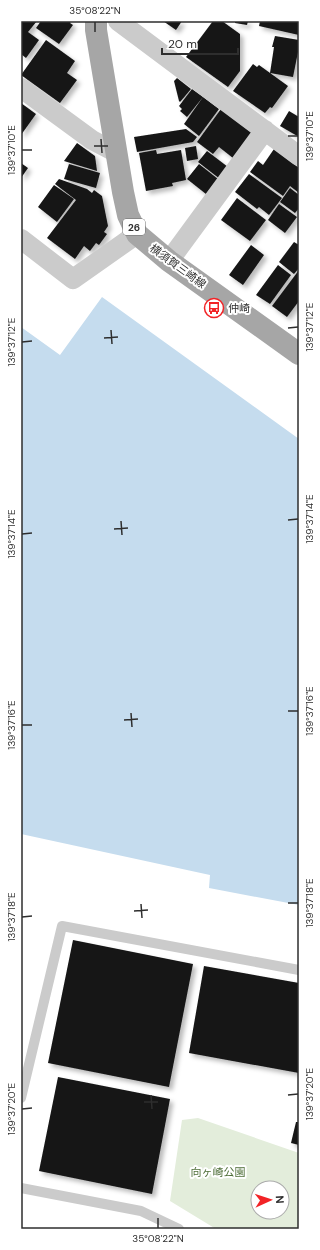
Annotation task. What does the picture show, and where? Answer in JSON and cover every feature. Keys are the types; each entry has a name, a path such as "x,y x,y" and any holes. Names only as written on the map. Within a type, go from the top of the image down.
{"main road":[{"name":"横須賀三崎線","path":"96,21 96,30 128,215 137,234 169,261 299,354"}],"street":[{"path":"118,21 299,156"},
{"path":"21,88 92,140 117,153"},
{"path":"169,261 265,130"},
{"path":"21,239 73,278 137,234"}],"lane":[{"path":"21,1098 62,926 299,970"},
{"path":"21,1188 141,1211 179,1229"}],"green space":[{"name":"向ヶ崎公園","path":"198,1118 299,1153 299,1229 216,1229 170,1201 182,1120"}],"water":[{"path":"102,297 299,439 299,905 209,888 210,875 21,834 21,327 60,355"}],"building":[{"path":"21,21 37,21 28,32 39,40 26,58 21,54"},
{"path":"41,21 71,21 70,23 73,25 59,44 36,28"},
{"path":"163,21 182,21 176,30"},
{"path":"213,21 222,21 240,34 240,71 228,87 186,57"},
{"path":"235,21 248,21 247,25 235,23"},
{"path":"260,21 299,21 299,35 259,26"},
{"path":"275,36 299,40 293,77 270,73 274,47 272,47"},
{"path":"46,40 75,61 67,73 77,80 60,103 21,75"},
{"path":"253,64 257,67 259,65 288,86 272,108 270,107 265,113 233,91"},
{"path":"177,78 191,89 180,102 174,81"},
{"path":"192,89 203,97 187,117 180,111 182,109 179,106"},
{"path":"203,97 219,109 199,136 184,124"},
{"path":"21,103 36,114 21,135"},
{"path":"221,109 252,133 233,158 219,147 213,154 197,142"},
{"path":"289,111 299,117 299,137 280,126"},
{"path":"186,129 197,137 193,142 137,152 134,137"},
{"path":"77,143 95,156 97,171 64,161"},
{"path":"196,146 198,159 187,161 185,148"},
{"path":"274,149 299,168 299,193 290,186 283,196 250,172 258,161 263,165"},
{"path":"156,150 157,154 181,150 186,180 172,183 173,186 146,191 139,153"},
{"path":"207,151 228,167 220,179 198,162"},
{"path":"21,163 28,168 21,178"},
{"path":"69,164 100,173 96,188 64,179"},
{"path":"199,164 218,179 206,194 187,179"},
{"path":"249,174 282,198 269,215 259,207 257,209 235,192"},
{"path":"59,179 87,189 92,193 94,190 102,196 108,226 104,232 107,234 99,245 96,243 90,251 84,246 75,259 47,238 76,200 55,184"},
{"path":"54,185 74,199 57,222 38,207"},
{"path":"290,188 299,195 299,208 295,213 280,202"},
{"path":"237,198 266,220 250,241 221,220"},
{"path":"279,204 297,217 285,233 268,220"},
{"path":"294,242 299,245 299,268 294,274 279,262"},
{"path":"251,245 264,255 243,285 229,275"},
{"path":"278,265 291,275 270,304 256,295"},
{"path":"299,270 299,301 287,317 272,306"},
{"path":"73,940 193,964 169,1087 48,1063"},
{"path":"204,966 299,983 299,1073 189,1053"},
{"path":"58,1077 170,1099 152,1194 39,1171"},
{"path":"296,1122 299,1122 299,1145 291,1143"}],"place":[{"name":"仲崎","path":"214,308"}]}
